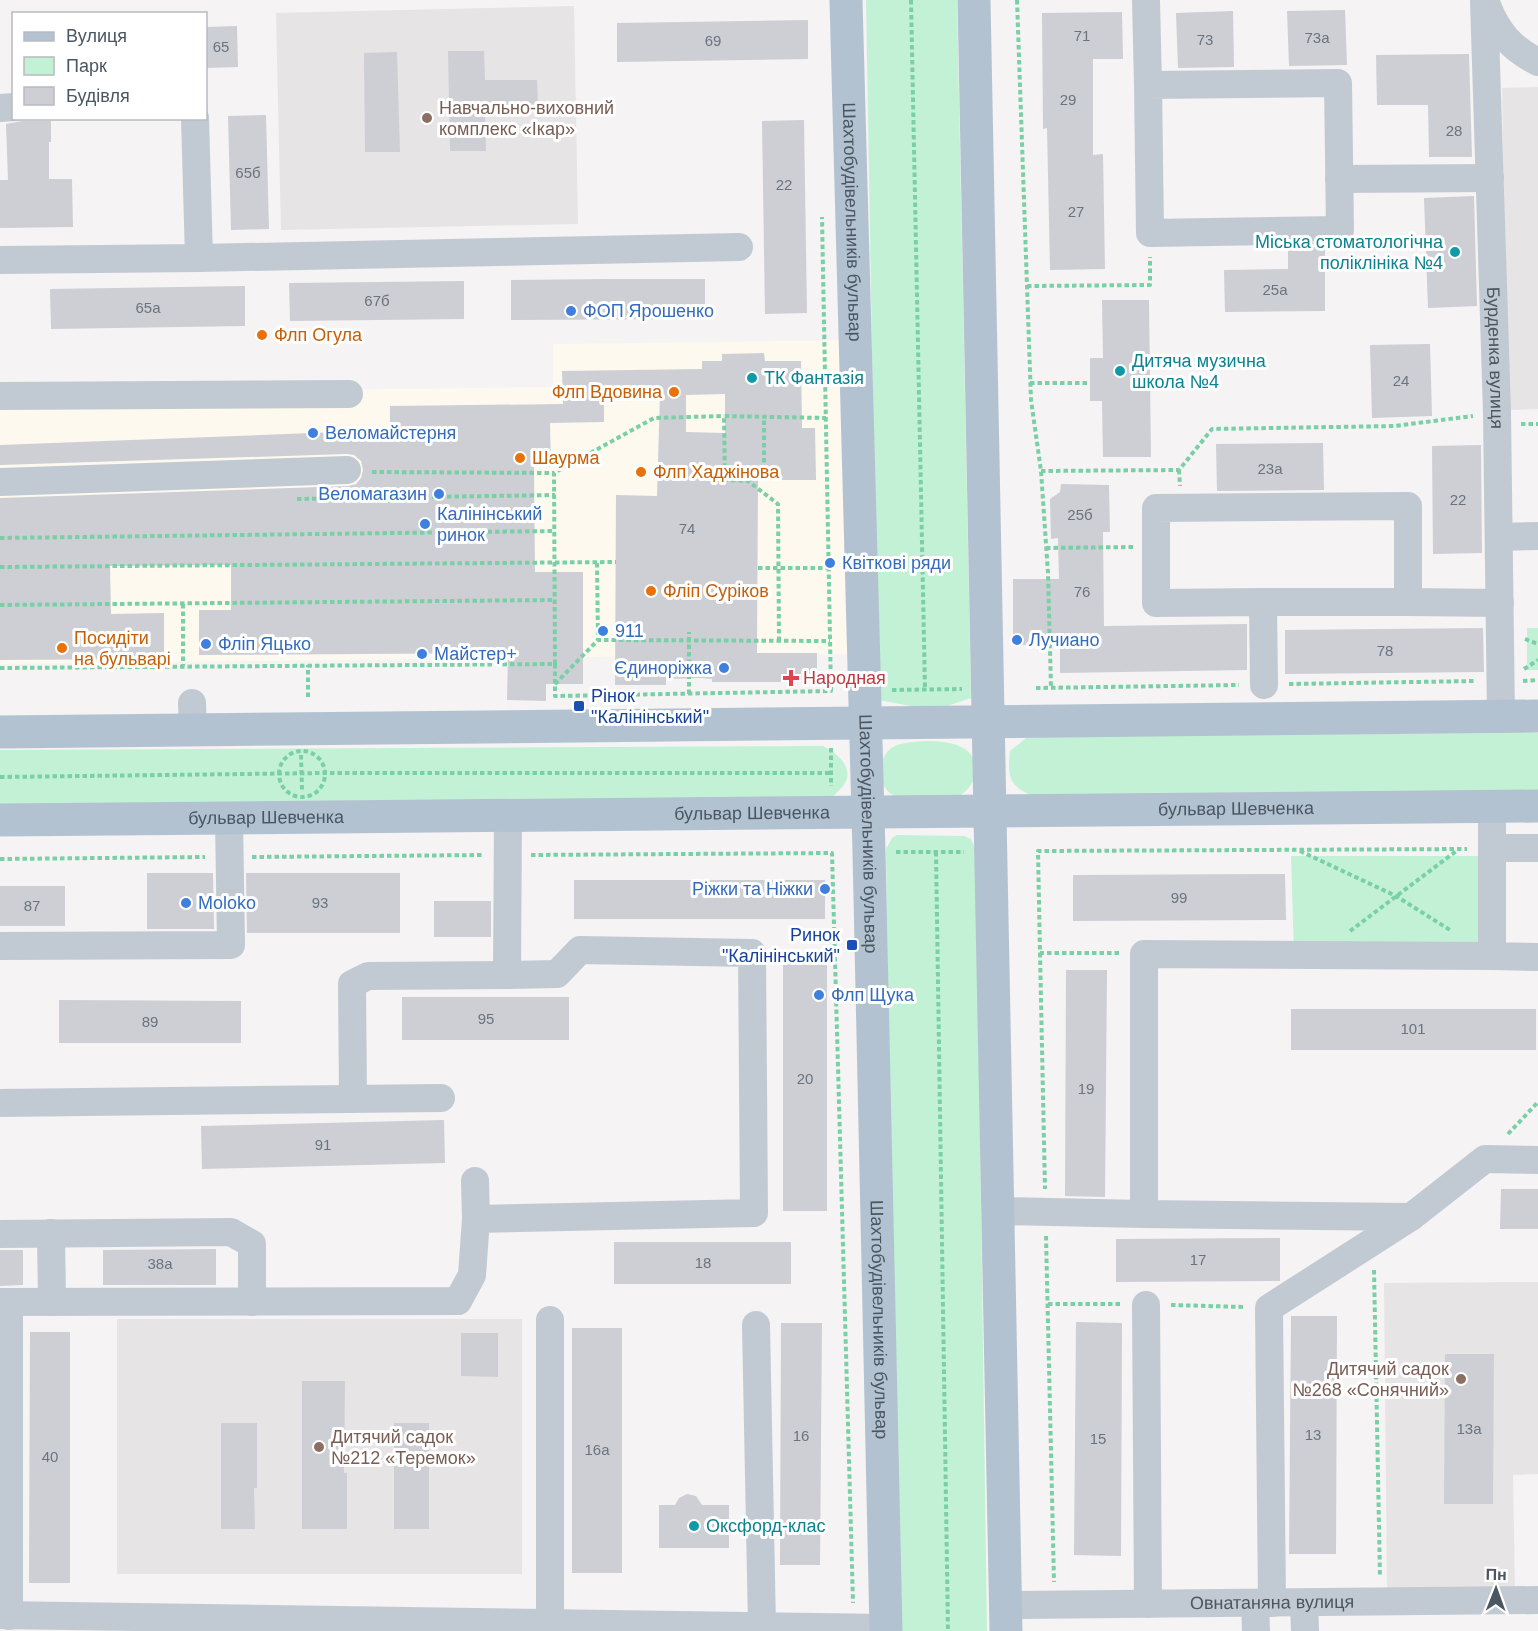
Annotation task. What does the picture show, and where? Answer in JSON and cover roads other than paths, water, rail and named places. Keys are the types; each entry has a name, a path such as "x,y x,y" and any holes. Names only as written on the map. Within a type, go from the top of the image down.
{"main road":[{"name":"Шахтобудівельників бульвар","path":"846,0 886,1629"},
{"path":"974,0 1006,1618"},
{"path":"0,732 193,717 864,723 1538,716"},
{"name":"бульвар Шевченка","path":"0,820 1538,806"}],"street":[{"path":"1146,0 1150,233 1340,230 1338,83 1148,86"},
{"path":"1484,0 1493,22 1503,37 1521,54 1538,62"},
{"name":"Бурденка вулиця","path":"1484,0 1497,413 1501,717"},
{"path":"195,120 198,258"},
{"path":"1339,179 1490,178"},
{"path":"0,260 739,247"},
{"path":"0,396 349,394"},
{"path":"0,482 347,470"},
{"path":"1408,602 1408,506 1156,508 1156,603 1500,603"},
{"path":"1499,537 1538,536"},
{"path":"1263,602 1264,685"},
{"path":"1492,806 1492,956"},
{"path":"507,975 508,816"},
{"path":"0,946 231,945 229,818"},
{"path":"1492,848 1538,848"},
{"path":"353,1099 352,984 368,976 557,974 580,950 752,953 754,1213 476,1219"},
{"path":"1144,1214 1144,954 1538,957"},
{"path":"0,1103 441,1098"},
{"path":"1261,1613 1269,1308 1411,1217 1485,1159 1538,1160"},
{"path":"475,1181 476,1219 472,1275 458,1301 4,1302 4,1616 886,1629"},
{"path":"998,1211 1411,1217"},
{"path":"0,1234 231,1232 252,1244 252,1302"},
{"path":"51,1233 52,1302"},
{"path":"1146,1305 1148,1604"},
{"path":"550,1320 550,1624"},
{"path":"756,1325 762,1626"},
{"name":"Овнатаняна вулиця","path":"1006,1618 1055,1605 1148,1604 1261,1613 1304,1603 1538,1600"},
{"path":"1304,1603 1305,1631"}],"place":[{"name":"Навчально-виховний комплекс «Ікар»","path":"427,118"},
{"name":"Міська стоматологічна поліклініка №4","path":"1455,252"},
{"name":"ФОП Ярошенко","path":"571,311"},
{"name":"Флп Огула","path":"262,335"},
{"name":"Дитяча музична школа №4","path":"1120,371"},
{"name":"ТК Фантазія","path":"752,378"},
{"name":"Флп Вдовина","path":"674,392"},
{"name":"Веломайстерня","path":"313,433"},
{"name":"Шаурма","path":"520,458"},
{"name":"Флп Хаджінова","path":"641,472"},
{"name":"Веломагазин","path":"439,494"},
{"name":"Калінінський ринок","path":"425,524"},
{"name":"Квіткові ряди","path":"830,563"},
{"name":"Фліп Суріков","path":"651,591"},
{"name":"911","path":"603,631"},
{"name":"Лучиано","path":"1017,640"},
{"name":"Фліп Яцько","path":"206,644"},
{"name":"Посидіти на бульварі","path":"62,648"},
{"name":"Майстер+","path":"422,654"},
{"name":"Єдиноріжка","path":"724,668"},
{"name":"Народная","path":"791,678"},
{"name":"Рінок \"Калінінський\"","path":"579,706"},
{"name":"Ріжки та Ніжки","path":"825,889"},
{"name":"Moloko","path":"186,903"},
{"name":"Ринок \"Калінінський\"","path":"852,945"},
{"name":"Флп Щука","path":"819,995"},
{"name":"Дитячий садок №268 «Сонячний»","path":"1461,1379"},
{"name":"Дитячий садок №212 «Теремок»","path":"319,1447"},
{"name":"Оксфорд-клас","path":"694,1526"}]}
